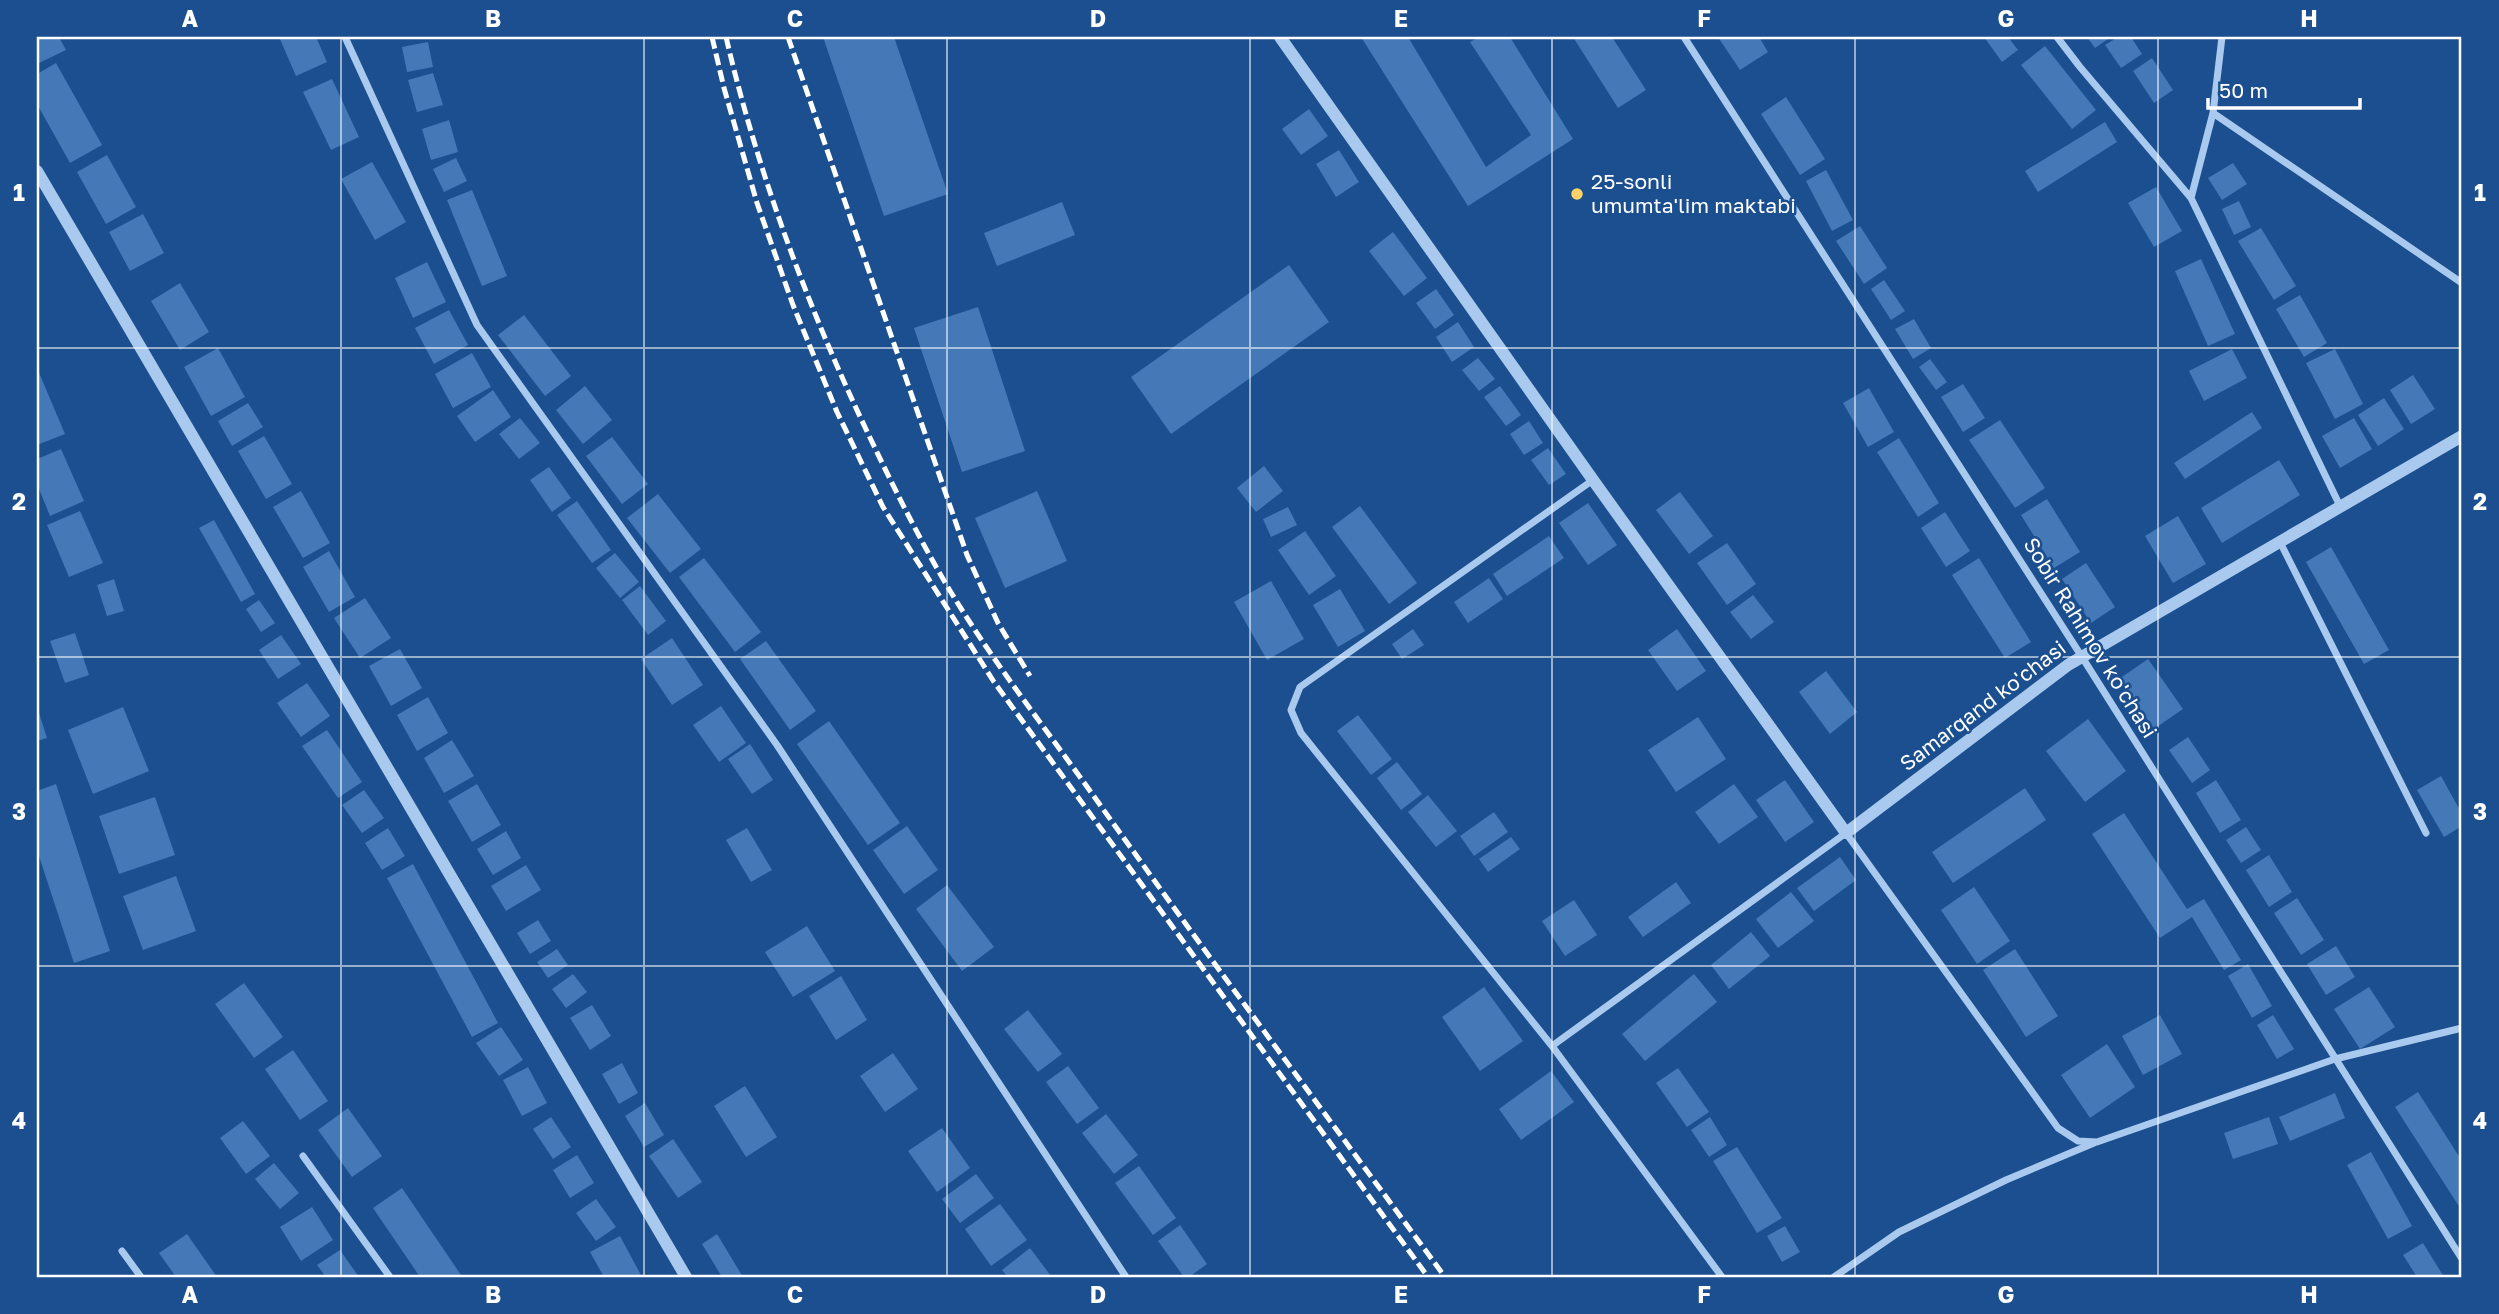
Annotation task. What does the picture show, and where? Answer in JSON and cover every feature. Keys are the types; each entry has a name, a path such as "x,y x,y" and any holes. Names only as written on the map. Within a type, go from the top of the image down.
{"street":[{"path":"345,37 477,325 776,745 1126,1277"},
{"path":"1280,37 1593,480 2058,1128 2078,1141 2097,1142"},
{"name":"Sobir Rahimov ko'chasi","path":"1684,37 2462,1259"},
{"path":"2057,37 2191,198 2340,506"},
{"path":"2191,198 2213,113 2222,37"},
{"path":"2213,113 2462,283"},
{"path":"37,171 686,1277"},
{"name":"Samarqand ko'chasi","path":"1552,1046 1846,833 2081,657 2340,506 2460,442"},
{"path":"1593,480 1300,687 1291,710 1301,733 1552,1046 1723,1277"},
{"path":"2280,542 2426,833"},
{"path":"1834,1277 1899,1232 2006,1180 2097,1142 2335,1059 2462,1028"},
{"path":"303,1156 390,1277"},
{"path":"122,1251 141,1277"}],"building":[{"path":"37,37 59,37 66,50 37,64"},
{"path":"279,37 316,37 327,62 296,76"},
{"path":"823,37 894,37 948,194 884,216"},
{"path":"1361,37 1408,37 1486,167 1531,135 1470,42 1479,37 1510,37 1573,139 1468,206"},
{"path":"1573,37 1612,37 1646,90 1618,108"},
{"path":"1718,37 1759,37 1768,52 1740,70"},
{"path":"1984,37 2008,37 2018,50 2002,62"},
{"path":"2087,37 2111,37 2095,48"},
{"path":"2118,37 2131,37 2142,54 2121,68 2105,45"},
{"path":"428,42 433,67 407,72 402,47"},
{"path":"2045,46 2096,110 2072,129 2021,65"},
{"path":"2152,58 2173,90 2154,103 2133,71"},
{"path":"56,63 102,145 70,163 37,104 37,74"},
{"path":"433,73 443,105 417,112 408,80"},
{"path":"332,79 359,137 331,150 303,92"},
{"path":"1786,97 1825,159 1800,175 1761,114"},
{"path":"1309,109 1328,136 1301,155 1282,129"},
{"path":"449,120 458,152 431,160 422,129"},
{"path":"2105,122 2117,142 2038,192 2025,171"},
{"path":"1339,150 1359,182 1336,197 1316,164"},
{"path":"107,155 136,207 106,224 77,172"},
{"path":"456,158 467,181 444,192 433,169"},
{"path":"372,162 406,222 375,240 341,179"},
{"path":"2233,163 2247,184 2222,200 2208,178"},
{"path":"1826,170 1853,220 1832,231 1806,181"},
{"path":"2156,187 2182,231 2154,247 2128,203"},
{"path":"472,190 507,276 482,286 447,200"},
{"path":"2239,201 2251,227 2234,235 2222,209"},
{"path":"1062,202 1075,235 997,266 984,233"},
{"path":"143,214 164,253 130,271 109,232"},
{"path":"1860,226 1887,268 1864,284 1836,241"},
{"path":"2261,228 2296,286 2274,300 2238,241"},
{"path":"1393,232 1427,278 1404,296 1369,251"},
{"path":"2201,259 2235,334 2208,346 2175,271"},
{"path":"427,262 446,302 413,318 395,278"},
{"path":"1289,265 1329,322 1171,434 1131,377"},
{"path":"1884,280 1905,311 1891,320 1871,289"},
{"path":"180,283 209,332 180,350 151,301"},
{"path":"1436,289 1454,315 1435,329 1416,303"},
{"path":"2300,295 2327,343 2304,357 2276,309"},
{"path":"978,307 1025,451 962,472 914,328"},
{"path":"449,310 468,345 434,364 415,328"},
{"path":"524,315 571,376 545,396 498,335"},
{"path":"1914,319 1931,348 1913,359 1895,329"},
{"path":"1458,322 1474,347 1452,362 1436,337"},
{"path":"218,348 245,397 211,416 184,367"},
{"path":"2232,349 2247,378 2204,401 2189,371"},
{"path":"2335,349 2363,404 2335,419 2306,363"},
{"path":"472,353 491,387 453,408 435,374"},
{"path":"1478,358 1495,379 1479,391 1462,370"},
{"path":"1930,359 1947,382 1936,390 1919,367"},
{"path":"37,368 65,434 37,445"},
{"path":"2413,375 2435,409 2411,424 2390,390"},
{"path":"1963,384 1985,418 1963,432 1941,397"},
{"path":"585,386 612,420 583,444 556,410"},
{"path":"1500,386 1521,415 1506,426 1484,397"},
{"path":"1869,388 1894,432 1868,447 1843,403"},
{"path":"493,390 511,417 475,442 457,416"},
{"path":"2384,398 2404,429 2378,446 2358,415"},
{"path":"248,403 263,427 232,446 218,421"},
{"path":"2252,412 2262,428 2185,479 2174,463"},
{"path":"520,418 540,443 519,459 499,434"},
{"path":"2354,418 2372,449 2340,468 2322,436"},
{"path":"2000,420 2045,488 2015,508 1969,440"},
{"path":"1529,421 1543,443 1524,455 1510,434"},
{"path":"264,436 292,484 266,499 238,451"},
{"path":"612,437 648,484 622,504 586,456"},
{"path":"1899,438 1939,503 1918,517 1877,452"},
{"path":"1548,448 1566,474 1549,485 1531,460"},
{"path":"61,449 84,501 50,516 37,484 37,459"},
{"path":"2279,460 2300,495 2222,543 2201,508"},
{"path":"1264,466 1283,491 1256,512 1237,488"},
{"path":"549,467 571,498 552,512 530,480"},
{"path":"301,491 330,543 303,558 273,507"},
{"path":"1037,491 1067,561 1005,588 975,518"},
{"path":"1680,492 1713,536 1689,554 1656,510"},
{"path":"658,494 701,549 670,573 627,518"},
{"path":"2047,499 2080,552 2054,568 2021,515"},
{"path":"577,501 611,550 592,563 557,515"},
{"path":"1588,503 1617,545 1588,565 1559,523"},
{"path":"1360,506 1417,583 1389,604 1332,527"},
{"path":"1288,507 1297,525 1271,537 1263,519"},
{"path":"80,511 103,563 69,577 47,525"},
{"path":"1945,512 1970,551 1946,567 1921,528"},
{"path":"2178,516 2206,564 2173,583 2145,536"},
{"path":"214,520 255,594 241,602 199,528"},
{"path":"1305,531 1336,576 1309,595 1278,550"},
{"path":"1549,536 1564,558 1507,596 1493,574"},
{"path":"1727,543 1756,584 1727,605 1697,563"},
{"path":"2331,547 2389,650 2364,664 2306,562"},
{"path":"329,551 355,597 329,612 303,567"},
{"path":"615,553 639,582 620,598 596,568"},
{"path":"704,558 761,632 735,652 679,577"},
{"path":"1979,558 2031,642 2005,658 1952,575"},
{"path":"2086,563 2115,607 2091,623 2062,579"},
{"path":"1489,578 1503,599 1468,623 1454,602"},
{"path":"114,579 124,611 107,616 97,585"},
{"path":"1271,581 1304,639 1267,660 1234,602"},
{"path":"640,586 666,621 648,635 622,600"},
{"path":"1340,589 1365,631 1338,647 1313,605"},
{"path":"1753,595 1774,622 1751,639 1730,612"},
{"path":"365,598 391,638 360,658 334,618"},
{"path":"259,600 275,623 261,632 246,609"},
{"path":"1413,629 1424,645 1402,659 1392,644"},
{"path":"1677,629 1706,671 1677,691 1648,650"},
{"path":"75,633 89,675 65,683 50,641"},
{"path":"281,635 301,664 278,679 259,650"},
{"path":"672,638 703,685 672,705 641,659"},
{"path":"766,641 816,711 790,730 740,659"},
{"path":"400,649 422,688 391,706 369,666"},
{"path":"2148,659 2183,709 2154,729 2119,679"},
{"path":"1826,671 1857,712 1830,734 1799,692"},
{"path":"307,683 330,716 301,737 277,703"},
{"path":"428,697 448,733 417,751 397,715"},
{"path":"721,706 746,743 719,762 693,725"},
{"path":"37,707 47,738 37,741"},
{"path":"123,707 149,771 93,794 68,730"},
{"path":"1358,715 1392,759 1371,775 1337,731"},
{"path":"1698,717 1726,759 1676,792 1648,750"},
{"path":"2088,719 2126,771 2085,802 2046,751"},
{"path":"829,721 900,823 868,845 797,744"},
{"path":"327,730 362,782 338,798 302,746"},
{"path":"2188,737 2210,770 2192,783 2169,750"},
{"path":"452,740 474,776 444,793 424,758"},
{"path":"750,744 773,780 752,794 728,759"},
{"path":"1397,762 1422,794 1401,810 1377,778"},
{"path":"2441,776 2462,814 2462,826 2444,837 2417,790"},
{"path":"1785,780 1814,822 1785,842 1756,800"},
{"path":"2216,780 2241,820 2220,833 2196,793"},
{"path":"56,784 110,951 74,963 37,850 37,791"},
{"path":"477,784 501,825 472,842 448,801"},
{"path":"1734,784 1758,817 1719,844 1695,812"},
{"path":"2025,788 2046,820 1953,883 1932,852"},
{"path":"364,790 384,818 362,833 342,805"},
{"path":"1428,795 1457,831 1436,847 1408,812"},
{"path":"155,797 175,855 119,874 99,816"},
{"path":"1494,812 1508,832 1474,856 1460,836"},
{"path":"2124,813 2187,909 2204,899 2241,960 2224,970 2192,917 2160,938 2092,834"},
{"path":"907,826 938,870 904,894 873,850"},
{"path":"2246,827 2261,850 2241,863 2226,840"},
{"path":"388,828 405,856 382,870 365,843"},
{"path":"747,828 772,870 751,882 726,840"},
{"path":"506,831 521,858 493,875 477,849"},
{"path":"1511,837 1520,849 1488,872 1479,859"},
{"path":"2269,855 2292,892 2269,907 2246,870"},
{"path":"1840,857 1856,880 1814,911 1797,888"},
{"path":"413,864 498,1023 472,1037 387,878"},
{"path":"526,865 541,890 506,911 491,886"},
{"path":"176,876 196,931 143,950 123,896"},
{"path":"1676,882 1691,903 1643,937 1628,917"},
{"path":"947,885 994,947 962,971 916,909"},
{"path":"1974,887 2010,941 1977,964 1941,910"},
{"path":"1791,892 1814,921 1778,948 1756,919"},
{"path":"2297,898 2324,940 2301,955 2274,913"},
{"path":"1574,900 1597,935 1565,956 1542,921"},
{"path":"538,920 551,941 530,954 517,933"},
{"path":"807,926 835,971 793,997 765,952"},
{"path":"1751,932 1770,956 1729,989 1711,965"},
{"path":"2336,946 2355,977 2326,995 2307,964"},
{"path":"557,949 568,965 548,978 537,962"},
{"path":"2015,949 2058,1016 2026,1037 1983,970"},
{"path":"2248,964 2272,1006 2252,1018 2228,976"},
{"path":"573,974 587,992 566,1008 552,989"},
{"path":"1694,974 1717,1002 1645,1061 1622,1034"},
{"path":"841,976 867,1020 836,1040 809,996"},
{"path":"244,983 283,1037 254,1058 215,1004"},
{"path":"1484,987 1523,1041 1480,1071 1442,1017"},
{"path":"2369,987 2395,1027 2360,1049 2334,1009"},
{"path":"592,1005 611,1036 590,1050 570,1018"},
{"path":"1028,1010 1062,1054 1038,1072 1004,1029"},
{"path":"2160,1015 2182,1054 2143,1075 2122,1036"},
{"path":"2273,1015 2294,1049 2277,1059 2257,1025"},
{"path":"501,1027 523,1060 499,1076 476,1043"},
{"path":"2107,1044 2135,1087 2090,1118 2061,1075"},
{"path":"293,1050 328,1101 300,1120 265,1069"},
{"path":"893,1053 918,1089 885,1112 860,1076"},
{"path":"622,1063 638,1093 619,1104 602,1074"},
{"path":"1068,1066 1099,1108 1077,1124 1046,1082"},
{"path":"528,1067 547,1103 522,1116 503,1080"},
{"path":"1678,1068 1709,1112 1687,1127 1656,1083"},
{"path":"1551,1071 1574,1102 1521,1140 1499,1109"},
{"path":"745,1086 777,1137 746,1157 714,1106"},
{"path":"2418,1092 2462,1161 2462,1211 2395,1107"},
{"path":"2335,1093 2345,1118 2290,1141 2279,1117"},
{"path":"645,1103 664,1135 644,1147 625,1116"},
{"path":"348,1108 382,1156 352,1177 318,1130"},
{"path":"1106,1114 1138,1155 1114,1174 1082,1133"},
{"path":"551,1117 571,1147 553,1159 533,1129"},
{"path":"1710,1117 1727,1145 1709,1157 1691,1130"},
{"path":"2269,1117 2278,1144 2233,1159 2224,1133"},
{"path":"243,1121 270,1156 246,1174 220,1138"},
{"path":"942,1128 970,1168 937,1192 908,1151"},
{"path":"673,1139 702,1182 678,1198 649,1156"},
{"path":"1737,1147 1782,1218 1757,1233 1713,1161"},
{"path":"2371,1152 2412,1226 2388,1239 2347,1165"},
{"path":"577,1155 594,1183 570,1198 553,1170"},
{"path":"274,1163 299,1193 280,1209 255,1179"},
{"path":"1139,1166 1176,1218 1153,1235 1115,1183"},
{"path":"976,1174 994,1198 960,1223 942,1199"},
{"path":"402,1188 461,1275 458,1277 420,1277 373,1208"},
{"path":"596,1199 616,1227 596,1241 576,1213"},
{"path":"1000,1204 1027,1240 991,1266 965,1229"},
{"path":"312,1207 333,1240 301,1261 280,1227"},
{"path":"1180,1225 1207,1264 1189,1277 1184,1277 1158,1241"},
{"path":"1785,1226 1800,1252 1782,1262 1767,1236"},
{"path":"187,1234 217,1277 176,1277 159,1253"},
{"path":"717,1234 743,1277 722,1277 702,1244"},
{"path":"620,1236 642,1277 604,1277 590,1252"},
{"path":"2423,1243 2444,1277 2417,1277 2403,1255"},
{"path":"1030,1248 1051,1276 1008,1277 1002,1270"},
{"path":"340,1250 359,1277 326,1277 317,1265"}],"railway":[{"path":"712,37 757,203 793,305 837,412 883,507 994,682 1428,1277"},
{"path":"726,37 754,142 808,297 874,446 941,576 1023,699 1445,1277"},
{"path":"788,37 967,555 998,623 1030,676"}],"place":[{"name":"25-sonli umumta'lim maktabi","path":"1577,194"}]}
